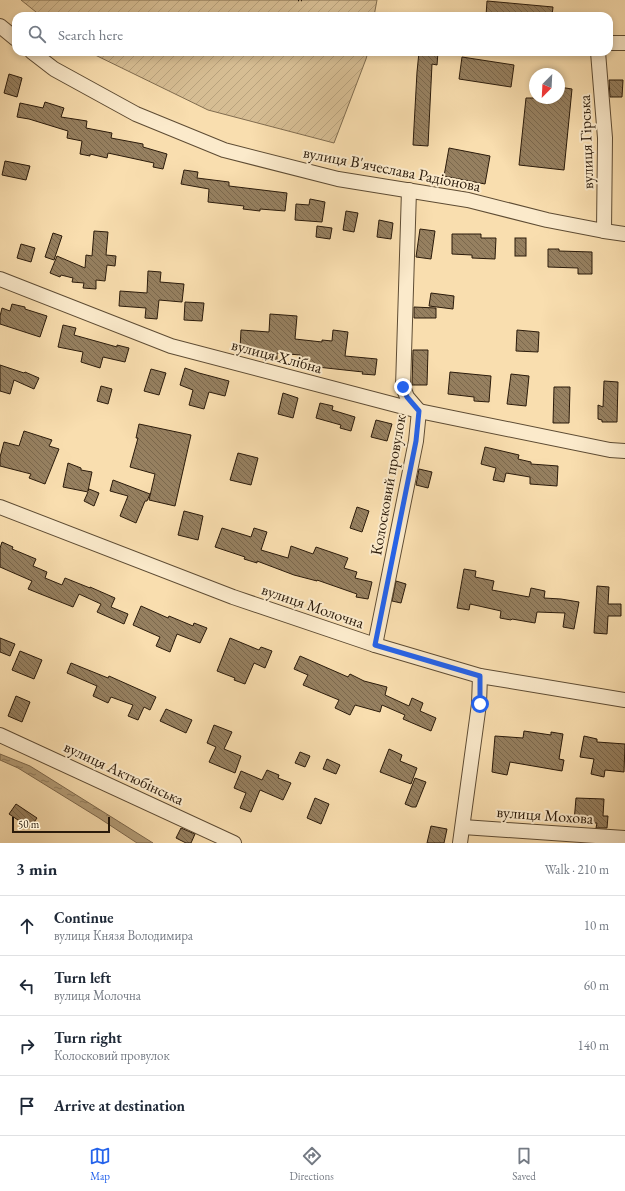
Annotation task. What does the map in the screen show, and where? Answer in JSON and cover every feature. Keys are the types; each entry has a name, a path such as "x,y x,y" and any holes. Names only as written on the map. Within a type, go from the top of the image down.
{"street":[{"path":"0,26 12,36"},
{"path":"613,43 625,43"},
{"name":"вулиця В'ячеслава Радіонова","path":"37,56 54,69 136,114 224,150 338,179 468,200 547,220 625,234"},
{"name":"вулиця Гірська","path":"598,56 605,138 604,231"},
{"name":"Колосковий провулок","path":"375,645 416,441 419,411 407,397 403,387 409,190"},
{"name":"вулиця Хлібна","path":"0,279 171,346 419,411 610,450 625,451"},
{"name":"вулиця Молочна","path":"0,507 233,597 375,645 480,676 625,700"},
{"path":"460,843 480,704 480,676"},
{"name":"вулиця Актюбінська","path":"0,735 234,843"},
{"name":"вулиця Мохова","path":"463,827 625,838"}],"shaded area":[{"path":"21,0 377,0 375,12 36,12"},
{"path":"97,56 367,56 334,143 208,110"}],"water":[{"path":"0,754 30,766 153,843 137,843 18,768 0,760"}],"building":[{"path":"487,1 553,7 552,12 486,12"},
{"path":"419,56 438,56 437,65 432,64 428,146 413,145"},
{"path":"462,57 514,65 511,87 459,79"},
{"path":"9,74 22,78 17,97 4,93"},
{"path":"609,80 623,80 622,97 610,97"},
{"path":"565,88 572,89 564,170 519,165 526,98 529,98 529,104 565,104"},
{"path":"45,102 64,108 61,117 87,121 86,128 112,133 111,138 143,144 143,147 167,154 163,169 153,167 154,163 108,153 107,158 90,154 90,156 80,154 82,141 67,138 68,131 29,119 17,117 20,103 43,108"},
{"path":"449,148 490,156 485,184 444,176"},
{"path":"5,161 30,166 26,180 2,175"},
{"path":"184,170 198,172 197,178 229,182 229,186 287,193 285,211 260,209 260,211 243,209 244,206 208,202 209,189 181,184"},
{"path":"310,199 325,202 322,222 295,220 296,204 309,205"},
{"path":"346,211 358,213 354,232 343,230"},
{"path":"379,220 393,223 391,239 377,237"},
{"path":"317,226 332,228 330,239 316,237"},
{"path":"420,229 435,231 431,259 416,257"},
{"path":"94,231 108,232 106,255 116,256 115,266 107,265 105,281 96,280 96,289 83,288 84,283 72,282 73,278 61,275 60,277 50,273 57,256 85,268 86,255 92,256"},
{"path":"53,233 62,236 54,260 45,257"},
{"path":"452,234 481,234 481,238 496,238 495,259 472,258 472,255 452,254"},
{"path":"515,238 526,238 526,256 515,256"},
{"path":"21,244 35,248 31,262 17,258"},
{"path":"548,249 559,249 559,251 592,252 592,274 578,274 578,268 548,267"},
{"path":"148,271 161,272 160,282 184,284 182,302 159,300 157,319 145,318 146,308 119,306 120,291 147,293"},
{"path":"431,293 454,296 453,309 429,306"},
{"path":"185,302 204,303 202,321 184,320"},
{"path":"12,304 25,307 25,309 47,316 40,337 0,324 2,308 10,311"},
{"path":"414,307 436,308 436,318 414,318"},
{"path":"270,314 297,316 295,339 322,342 322,340 332,341 333,330 348,332 345,356 377,359 375,375 362,374 363,372 299,365 300,355 277,353 277,360 262,359 262,351 240,349 241,330 269,332"},
{"path":"63,325 76,328 74,335 117,347 117,345 129,348 125,362 103,357 100,368 81,362 83,352 58,347"},
{"path":"517,330 539,332 538,352 516,351"},
{"path":"413,350 428,350 427,385 412,385"},
{"path":"0,365 24,373 25,372 39,378 34,389 14,380 10,394 0,391"},
{"path":"185,368 229,381 225,396 209,392 204,409 189,405 193,390 180,385"},
{"path":"151,369 166,373 159,395 144,391"},
{"path":"450,372 491,376 489,402 474,401 474,397 448,394"},
{"path":"511,374 529,376 526,406 507,404"},
{"path":"604,381 618,382 617,422 602,422 602,420 598,419 598,405 603,407"},
{"path":"101,386 112,389 108,404 97,401"},
{"path":"554,387 570,387 569,423 553,423"},
{"path":"283,393 298,398 293,418 278,414"},
{"path":"320,403 333,406 332,410 355,417 351,431 340,428 341,425 316,418"},
{"path":"376,420 392,424 387,441 371,437"},
{"path":"139,424 191,435 175,506 149,500 155,474 130,467 138,438 136,438"},
{"path":"24,431 52,440 49,446 59,449 45,484 29,478 31,474 0,466 0,457 4,442 19,446"},
{"path":"485,447 519,455 518,459 531,462 531,464 558,466 557,486 530,484 530,477 506,473 504,482 493,480 496,468 481,464"},
{"path":"238,453 258,458 251,485 230,480"},
{"path":"68,463 81,468 81,470 92,472 88,491 89,489 99,493 94,506 84,501 88,492 63,487"},
{"path":"419,469 432,472 428,488 416,485"},
{"path":"113,480 150,494 147,501 145,501 136,523 120,516 128,496 110,491"},
{"path":"357,507 369,511 362,532 350,528"},
{"path":"184,511 203,516 198,540 178,535"},
{"path":"222,528 251,537 254,528 267,532 261,550 288,558 291,546 313,554 316,547 348,558 344,568 357,572 355,578 372,582 368,599 356,597 357,594 317,580 294,575 257,561 257,563 244,559 245,557 215,547"},
{"path":"2,542 13,547 12,549 36,559 33,566 47,572 45,578 62,585 65,578 115,598 111,607 128,614 124,624 97,612 101,604 79,594 73,607 28,589 32,581 0,567 0,548"},
{"path":"464,569 476,571 475,577 494,581 492,590 529,597 531,588 545,591 544,598 579,602 574,629 563,627 565,613 537,612 535,623 500,618 501,611 470,604 469,610 457,608"},
{"path":"396,581 406,584 401,603 392,601"},
{"path":"597,586 609,587 608,604 621,604 621,616 608,616 607,634 594,633"},
{"path":"141,606 168,618 169,616 193,626 194,623 207,628 200,643 177,634 170,652 156,646 160,637 133,625"},
{"path":"0,638 15,644 10,656 0,652"},
{"path":"230,638 259,650 261,647 272,651 265,668 254,663 245,684 234,680 235,678 217,671"},
{"path":"20,651 42,660 34,679 12,670"},
{"path":"300,656 348,677 350,674 364,681 387,687 385,695 409,706 412,698 423,703 420,711 436,718 431,731 403,719 405,715 382,705 380,712 355,705 350,715 335,708 339,700 303,685 308,675 294,669"},
{"path":"71,663 108,678 109,676 156,697 150,710 144,707 138,720 128,716 133,705 111,697 108,703 93,696 97,686 67,673"},
{"path":"16,696 30,702 22,722 8,716"},
{"path":"166,709 192,720 186,733 160,721"},
{"path":"214,725 232,732 224,749 241,756 235,773 209,762 216,747 207,743"},
{"path":"524,731 551,735 551,732 563,734 559,759 564,760 562,771 510,762 507,775 492,772 495,736 523,738"},
{"path":"584,736 597,739 597,742 625,744 624,772 605,770 604,777 591,774 594,759 580,757"},
{"path":"389,749 402,755 400,761 417,768 411,784 380,772"},
{"path":"300,752 310,756 305,767 295,763"},
{"path":"327,759 340,765 336,774 323,769"},
{"path":"267,770 279,775 278,778 291,783 283,800 260,790 251,812 240,808 246,793 234,788 241,771 262,780"},
{"path":"415,778 426,782 416,807 412,807 405,804"},
{"path":"315,798 329,804 321,824 307,818"},
{"path":"576,798 604,799 603,816 608,816 607,828 596,828 597,823 574,822"},
{"path":"16,804 37,818 30,828 9,814"},
{"path":"431,826 447,829 444,843 427,843"},
{"path":"181,828 195,834 191,843 186,843 176,838"}],"route":[{"path":"403,387 407,397 419,411 416,441 375,645 480,676 480,704"}]}
